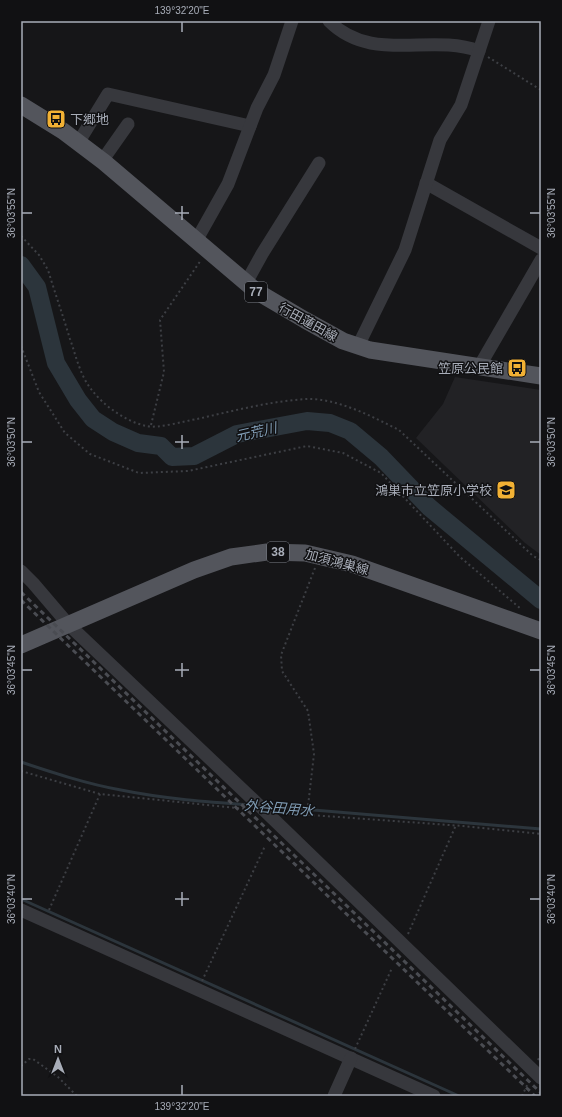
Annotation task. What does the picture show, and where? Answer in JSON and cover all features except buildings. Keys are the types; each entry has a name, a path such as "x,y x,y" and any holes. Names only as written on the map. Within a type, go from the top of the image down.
{"main road":[{"name":"行田蓮田線","path":"21,105 63,131 102,161 256,291 343,341 370,350 541,376"},
{"name":"加須鴻巣線","path":"21,645 194,570 230,557 267,552 294,552 318,555 352,564 536,629"}],"street":[{"path":"201,246 228,184 257,108 274,75 292,21"},
{"path":"329,21 338,30 366,42 396,46 451,45 479,51"},
{"path":"358,346 405,250 440,140 461,105 489,21"},
{"path":"78,143 108,94 250,126"},
{"path":"102,161 128,124"},
{"path":"246,283 262,254 319,163"},
{"path":"426,182 541,248"},
{"path":"479,367 541,260"},
{"path":"21,571 68,624 265,811 541,1078"},
{"path":"21,910 434,1096"},
{"path":"334,1096 350,1058"}],"path":[{"path":"479,51 541,90"},
{"path":"21,236 39,255 48,270 80,371 90,389 105,404 124,417 147,426 151,426 170,424 263,405 309,399 332,402 375,418 399,430 533,556 541,560"},
{"path":"151,426 164,372 160,320 201,246"},
{"path":"21,346 39,392 65,433 90,454 139,473 188,471 307,446 343,453 381,473 460,557 527,614 536,629"},
{"path":"307,815 314,754 308,711 282,671 281,655 313,574 318,555"},
{"path":"21,771 100,794 307,815 456,825 541,834"},
{"path":"44,920 100,794"},
{"path":"403,945 456,825"},
{"path":"198,990 265,846"},
{"path":"350,1058 392,968"},
{"path":"21,1066 29,1059 33,1059 58,1077 77,1096"}],"shaded area":[{"name":"鴻巣市立笠原小学校","path":"455,377 541,390 541,555 525,543 416,438 443,404"}],"waterway":[{"name":"元荒川","path":"21,265 37,287 56,363 78,400 93,419 113,432 138,443 161,446 172,457 194,456 237,434 307,421 330,423 350,431 381,457 429,507 541,600"},
{"name":"外谷田用水","path":"21,762 108,788 187,800 252,805"},
{"name":"外谷田用水","path":"266,806 541,829"},
{"path":"21,899 459,1096"}],"railway":[{"path":"21,592 541,1093"},
{"path":"21,600 535,1096"}],"place":[{"name":"下郷地","path":"56,119"},
{"name":"笠原公民館","path":"517,368"},
{"name":"鴻巣市立笠原小学校","path":"506,490"}]}
